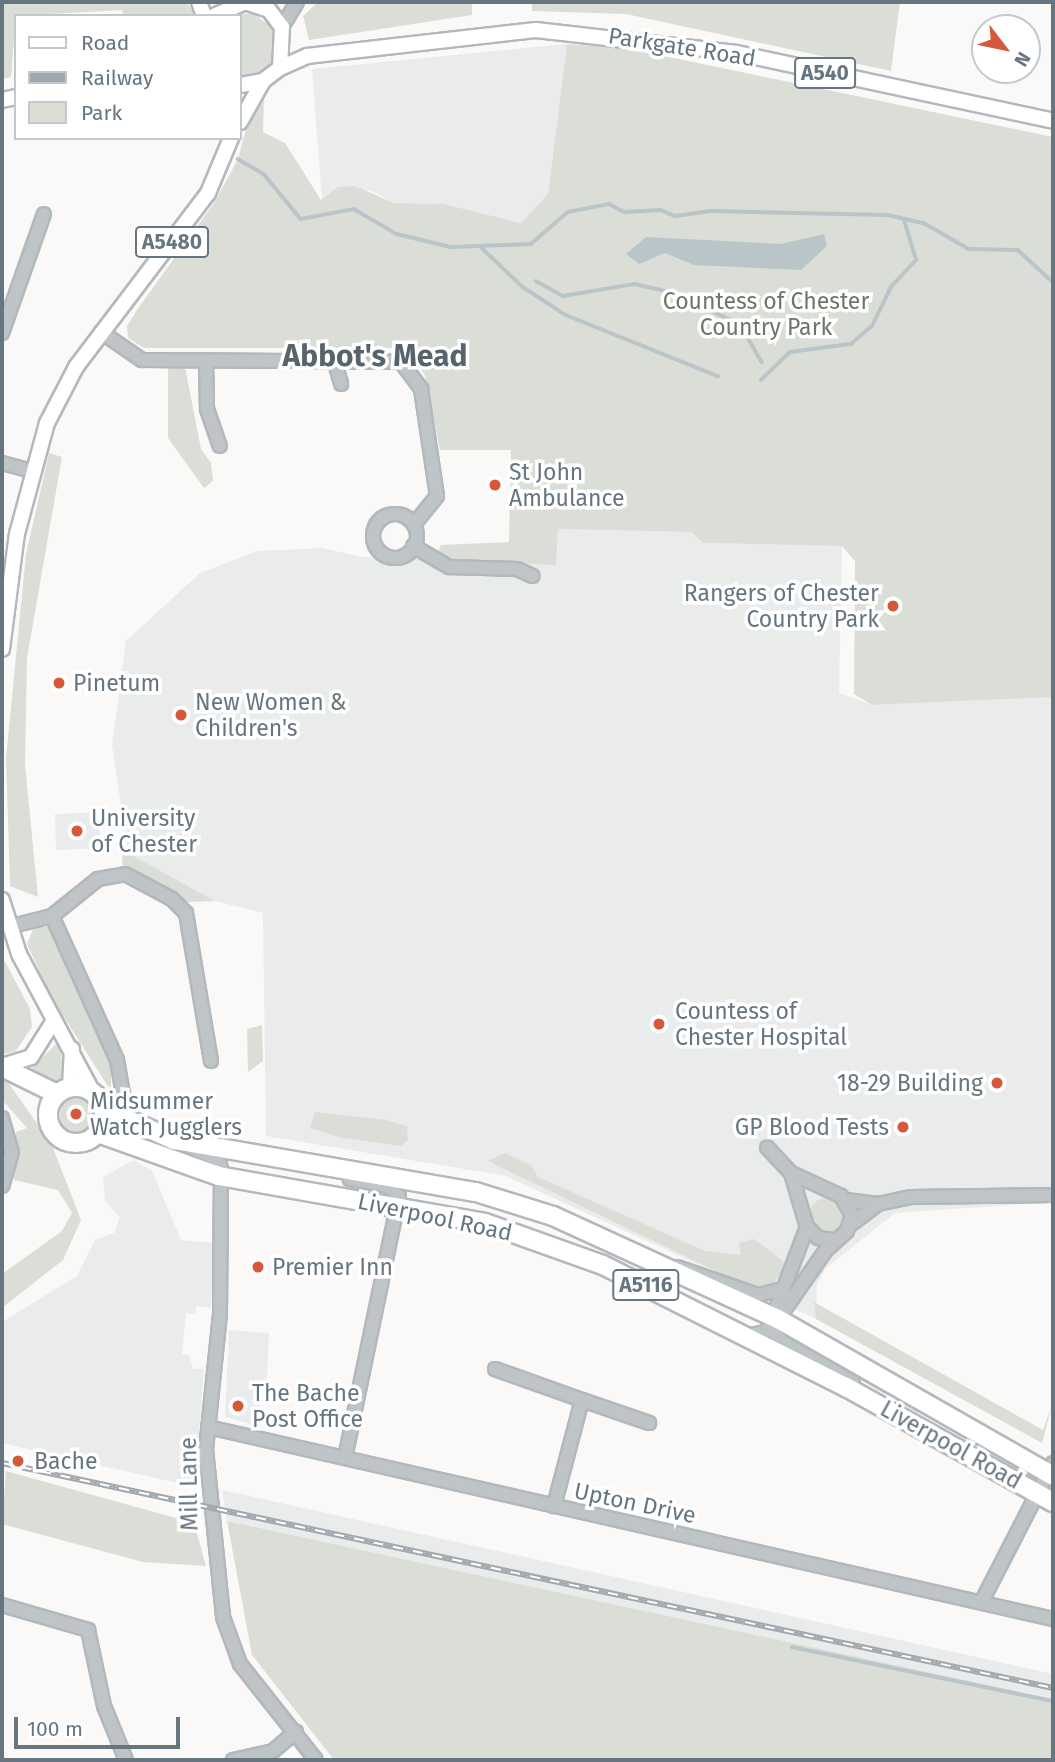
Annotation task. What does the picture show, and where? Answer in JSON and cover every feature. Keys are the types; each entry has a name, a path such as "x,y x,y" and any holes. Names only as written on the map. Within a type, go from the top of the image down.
{"highway":[{"path":"2,1066 20,1079 65,1141 84,1142 98,1133 104,1109 92,1091 63,1091 20,1079"},
{"path":"48,1115 63,1091"},
{"name":"Liverpool Road","path":"104,1109 174,1140 476,1192 553,1216 666,1264 1051,1471"},
{"name":"Liverpool Road","path":"98,1133 219,1176 398,1206 543,1242 746,1336 914,1424 1053,1502"},
{"path":"666,1264 758,1320 760,1330 746,1336"}],"main road":[{"path":"228,3 266,3 282,27 286,44 280,68"},
{"name":"Parkgate Road","path":"280,68 306,56 474,33 596,34 737,53 1053,121"},
{"path":"286,44 306,56"},
{"name":"A540","path":"242,85 263,81 280,68"},
{"path":"242,118 263,81"},
{"name":"A5480","path":"2,649 31,471 60,396 101,332 208,193 230,140"},
{"path":"2,900 8,927 53,1022 72,1048 92,1091"},
{"path":"2,1066 32,1056 53,1022"},
{"path":"63,1091 72,1048"}],"street":[{"path":"282,27 297,2"},
{"path":"2,333 44,214"},
{"path":"101,332 135,359 206,361 386,358 415,374 423,399 437,496 415,523 413,546"},
{"path":"334,359 341,384"},
{"path":"206,361 207,409 220,446"},
{"path":"2,463 31,471"},
{"path":"415,523 407,514 389,515 372,543 380,557 413,546 449,567 517,569 533,576"},
{"path":"8,927 52,916 98,879 125,874 149,885 186,913 211,1060"},
{"path":"52,916 117,1060 124,1098"},
{"path":"2,1118 12,1152 2,1186"},
{"path":"174,1140 219,1160 219,1176"},
{"path":"767,1147 791,1173 846,1200 878,1204 911,1197 1053,1195"},
{"path":"311,1165 389,1186 398,1206 345,1458"},
{"path":"791,1173 807,1227 818,1238 834,1240"},
{"name":"Mill Lane","path":"219,1176 220,1314 208,1427 211,1536 223,1617 240,1664 316,1760"},
{"path":"804,1214 814,1197 827,1192"},
{"path":"846,1200 851,1224"},
{"path":"746,1336 772,1321 834,1240 878,1204"},
{"path":"807,1227 772,1321 781,1341 914,1424"},
{"path":"666,1264 758,1295 782,1289"},
{"path":"495,1369 649,1423"},
{"path":"554,1506 582,1400"},
{"name":"Upton Drive","path":"208,1427 1053,1619"},
{"path":"982,1601 1036,1492 1051,1471"},
{"path":"2,1605 88,1630 120,1757"},
{"path":"233,1760 273,1756 296,1732"}],"shaded area":[{"path":"567,44 548,194 521,223 444,204 394,203 370,190 322,200 312,69"},
{"path":"824,234 827,246 801,270 694,265 665,253 639,264 626,254 646,237 781,244"},
{"name":"Countess of Chester Hospital","path":"558,529 691,532 703,543 842,546 839,693 872,705 1053,697 1053,1202 895,1213 826,1268 817,1284 816,1319 506,1176 266,1136 263,913 215,901 128,853 112,745 126,641 200,573 257,551 322,548 363,557 556,564"},
{"name":"University of Chester","path":"99,812 100,848 56,850 55,814"},
{"path":"134,1160 152,1171 181,1240 213,1243 211,1308 197,1306 195,1314 186,1313 182,1354 189,1355 193,1369 204,1369 195,1487 2,1443 2,1322 77,1276 95,1240 114,1233 120,1217 105,1201 103,1177"},
{"path":"229,1330 269,1333 267,1378 256,1425 225,1417"},
{"path":"222,1490 1053,1674 1053,1699 227,1521"}],"green space":[{"path":"2,2 187,2 194,14 123,14 122,10 14,14 11,77 2,79"},
{"path":"318,2 472,2 472,15 309,40 303,16"},
{"path":"532,2 900,2 891,71 626,14 532,11"},
{"path":"253,13 274,29 277,54 262,74 242,78 242,15"},
{"name":"Countess of Chester Country Park","path":"567,44 626,48 1053,137 1053,697 872,705 854,694 855,561 842,546 703,543 691,532 558,529 556,565 451,560 438,551 441,545 509,542 511,450 440,450 425,375 412,358 394,348 144,348 128,338 127,326 139,307 214,203 238,159 248,122 264,100 263,132 285,143 321,200 338,187 355,186 394,203 444,204 521,223 548,194"},
{"path":"168,366 185,367 201,449 211,463 213,481 204,488 168,438"},
{"path":"49,453 62,457 27,658 25,765 38,897 10,886 6,758 26,554"},
{"path":"128,853 215,901 185,902 123,868 122,855"},
{"path":"34,927 48,927 111,1067 111,1091 50,995 27,944"},
{"path":"2,956 30,1009 32,1027 15,1052 2,1054"},
{"path":"262,1025 263,1061 248,1072 247,1029"},
{"path":"58,1042 65,1073 59,1085 26,1074"},
{"path":"2,1074 51,1143 81,1220 63,1260 2,1308 2,1274 62,1231 72,1213 58,1190 14,1180 16,1132 27,1128 2,1100"},
{"path":"77,1098 89,1103 94,1115 89,1127 77,1132 65,1127 60,1115 65,1103"},
{"path":"315,1112 386,1120 407,1126 408,1140 401,1146 339,1137 310,1128"},
{"path":"505,1153 531,1165 538,1177 705,1251 741,1255 739,1243 754,1239 783,1261 784,1272 773,1283 749,1287 488,1161"},
{"path":"827,1198 840,1203 845,1216 840,1229 827,1234 814,1229 809,1216 814,1203"},
{"path":"814,1302 1043,1430 1053,1402 1042,1443 816,1319"},
{"path":"793,1335 918,1409 918,1413 788,1338"},
{"path":"6,1471 194,1523 206,1566 143,1562 2,1524"},
{"path":"227,1521 1053,1699 1053,1760 334,1760 252,1655"}],"waterway":[{"path":"238,159 264,174 301,219 354,209 397,234 451,247 531,244 568,212 609,204 625,212 661,210 675,216 711,211 888,215 924,223 969,249 1018,250 1053,282"},
{"path":"761,380 790,352 851,344 872,326 891,287 916,260 904,220"},
{"path":"482,248 523,287 566,315 718,376"},
{"path":"536,281 563,296 635,284 670,292 740,324 762,362"},
{"path":"792,1647 1053,1701"}],"railway":[{"path":"2,1463 1053,1688"}],"place":[{"name":"St John Ambulance","path":"495,485"},
{"name":"Rangers of Chester Country Park","path":"893,606"},
{"name":"Pinetum","path":"59,683"},
{"name":"New Women & Children's","path":"181,715"},
{"name":"University of Chester","path":"77,831"},
{"name":"Countess of Chester Hospital","path":"659,1024"},
{"name":"18-29 Building","path":"997,1083"},
{"name":"Midsummer Watch Jugglers","path":"76,1114"},
{"name":"GP Blood Tests","path":"903,1127"},
{"name":"Premier Inn","path":"258,1267"},
{"name":"The Bache Post Office","path":"238,1406"},
{"name":"Bache","path":"18,1461"}],"district":[{"name":"Abbot's Mead","path":"375,356"}]}
